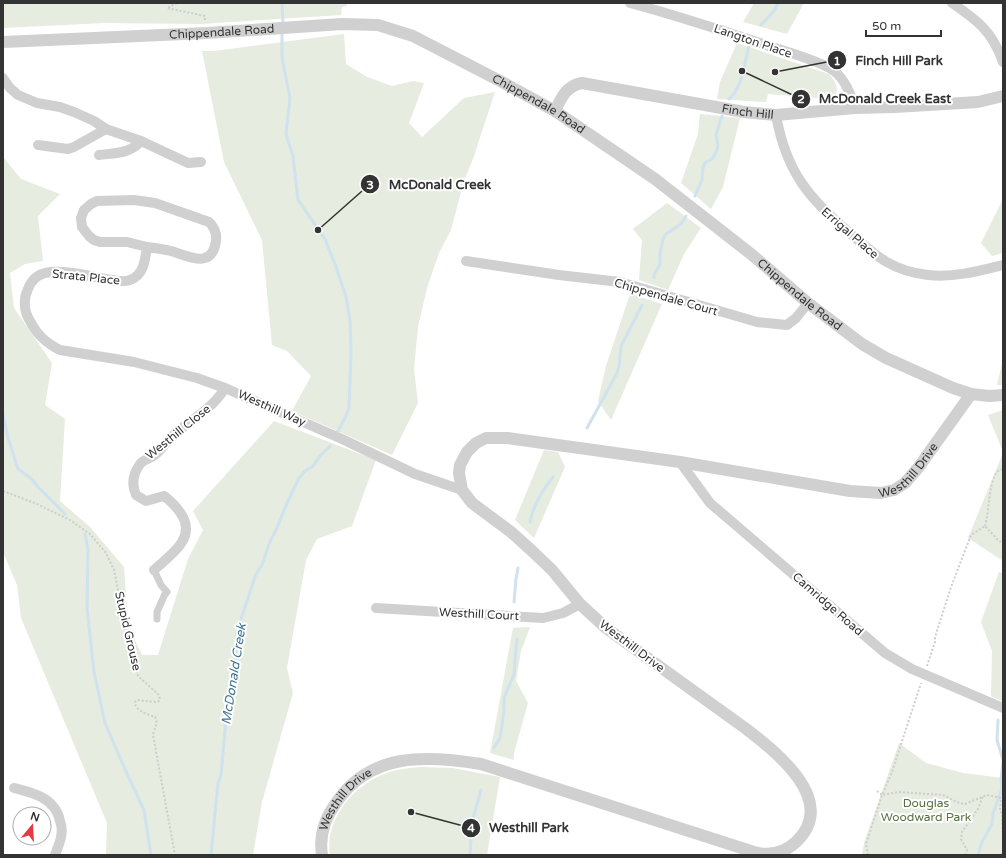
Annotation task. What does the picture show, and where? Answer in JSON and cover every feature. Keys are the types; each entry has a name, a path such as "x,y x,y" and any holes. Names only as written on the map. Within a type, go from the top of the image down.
{"street":[{"name":"Langton Place","path":"630,3 693,20 827,67 836,72 851,94 855,108"},
{"path":"952,3 977,21 991,37 1003,62"},
{"name":"Chippendale Road","path":"3,42 207,33 342,24 378,25 413,36 555,111 655,179 751,254 808,303 862,344 886,358 953,388 971,394 989,396 1003,395"},
{"path":"3,78 10,88 18,95 37,103 60,107 74,112 94,121 106,129 141,141 188,163 201,162"},
{"name":"Finch Hill","path":"555,111 561,97 567,90 573,86 582,84 744,112 776,115 855,108 978,102 1003,96"},
{"name":"Errigal Place","path":"776,115 784,146 793,169 805,190 821,208 878,258 891,265 929,275 961,274 1003,265"},
{"path":"38,145 68,149 106,129"},
{"path":"99,155 124,152 132,149 141,141"},
{"path":"122,199 145,201 209,222 212,225 216,236 216,241 212,251 209,255 201,259 192,259 172,252 147,247 128,242 100,242 94,240 82,228 81,218 84,210 97,201 122,199"},
{"name":"Strata Place","path":"73,353 60,350 50,345 41,338 34,329 25,308 26,294 32,282 44,273 52,272 85,275 120,282 128,281 142,271 147,247"},
{"name":"Chippendale Court","path":"466,261 559,275 620,282 757,322 787,325 796,318 808,303"},
{"name":"Westhill Way","path":"73,353 134,362 163,368 197,378 224,388 342,439 415,474 462,490"},
{"name":"Westhill Close","path":"154,570 182,543 187,533 185,522 173,502 164,496 146,500 136,496 132,486 134,478 141,462 155,455 178,431 213,404 224,388"},
{"name":"Westhill Drive","path":"322,855 321,840 326,820 332,807 347,788 362,776 379,767 398,761 418,758 450,759 480,764 740,849 762,854 772,854 787,849 799,840 804,833 810,814 809,798 802,783 788,766 763,741 617,638 580,604 552,570 532,550 511,532 472,503 462,490 459,473 460,465 467,452 476,443 486,438 507,438 680,462 850,491 881,493 894,490 905,482 918,468 971,394"},
{"name":"Camridge Road","path":"680,462 710,503 885,653 912,669 1003,708"},
{"path":"154,570 161,585 167,592 157,612 156,620"},
{"name":"Westhill Court","path":"376,608 544,618 563,613 580,604"},
{"path":"14,788 43,797 56,811 59,817 62,836 55,855"}],"path":[{"path":"178,3 167,8 204,16 207,33"},
{"path":"926,669 947,599 971,535 985,526 992,487 997,472 1003,469"},
{"name":"Stupid Grouse","path":"3,491 37,504 70,520 90,534 109,558 114,570 131,653 138,676 159,695 159,701 137,700 134,705 137,709 155,717 157,720 153,735 175,855"},
{"path":"985,526 1003,544"},
{"path":"868,855 866,844 882,794 892,772 923,679"},
{"path":"877,791 882,794 899,792 943,795 959,803 965,804 983,795 1001,798 1000,811 1003,815 1003,835"},
{"path":"965,855 967,850 961,839 962,832 978,809 983,795"}],"green space":[{"path":"3,3 347,3 347,6 342,7 341,15 201,24 104,23 3,28"},
{"path":"754,3 804,3 787,34 743,22"},
{"path":"344,34 346,64 367,77 392,86 413,81 424,83 409,123 422,137 464,98 495,92 473,159 464,181 451,230 439,253 427,288 418,327 414,369 418,403 392,455 292,411 311,376 287,351 272,345 262,240 224,162 202,51 214,51"},
{"path":"737,43 829,74 836,85 837,90 835,97 830,99 768,94 766,102 717,99 720,82"},
{"path":"700,114 740,118 723,187 711,209 681,183 698,134"},
{"path":"3,150 4,158 21,179 60,194 38,216 43,261 25,264 10,273 14,308 52,363 45,405 65,419 60,501 90,527 124,567 128,625 142,655 158,655 188,559 203,530 193,511 274,421 376,460 352,526 317,539 306,560 287,668 293,693 262,802 253,855 106,855 107,823 21,618 17,585 3,552"},
{"path":"1003,199 1003,253 992,256 981,243"},
{"path":"667,203 701,228 684,254 668,290 639,280 642,240 633,229"},
{"path":"630,294 662,304 611,420 598,401 606,366"},
{"path":"1003,359 1003,385 997,385"},
{"path":"1003,410 1003,452 988,415"},
{"path":"544,450 558,452 565,467 534,538 515,520"},
{"path":"1003,453 1003,561 968,538"},
{"path":"999,572 1003,573 1003,702 991,696 992,651 981,622"},
{"path":"530,627 521,651 516,681 528,703 514,753 514,760 490,753 513,628"},
{"name":"Douglas Woodward Park","path":"899,743 926,763 963,773 1003,778 1003,855 862,855 864,843"},
{"path":"406,768 453,768 500,777 487,855 330,855 329,842 331,830 336,818 342,807 360,788 371,780 387,773"}],"waterway":[{"name":"McDonald Creek","path":"282,3 283,25"},
{"path":"761,25 774,11 778,3"},
{"name":"McDonald Creek","path":"282,31 282,58 290,98 286,134 293,156 298,200 325,239 346,297 350,320 351,352 349,408 337,433"},
{"path":"729,99 734,94 740,81 749,46"},
{"path":"695,196 702,180 703,167 705,163 713,158 717,150 718,145 716,135 722,116"},
{"path":"654,278 654,274 660,265 660,254 663,239 666,234 681,224 686,216"},
{"path":"587,428 616,375 619,367 621,346 642,305"},
{"path":"3,414 7,434 18,469 32,479 65,514"},
{"name":"McDonald Creek","path":"211,855 218,783 221,775 227,708 235,673 237,631 256,574 262,565 269,544 299,478 305,471 312,467 330,446"},
{"path":"530,522 538,498 553,477"},
{"path":"85,534 88,549 87,608 94,672 105,723 144,810 151,855"},
{"path":"514,602 518,568"},
{"path":"494,748 500,738 504,711 504,698 514,674 517,639"},
{"path":"998,720 997,740 1003,760"},
{"path":"978,855 982,842 992,824 993,814 1002,788 1001,779 1003,762"},
{"path":"470,855 472,822 481,790"}],"place":[{"name":"McDonald Creek East","path":"742,71"},
{"name":"Finch Hill Park","path":"775,72"},
{"name":"McDonald Creek","path":"318,230"},
{"name":"Westhill Park","path":"411,812"}]}
